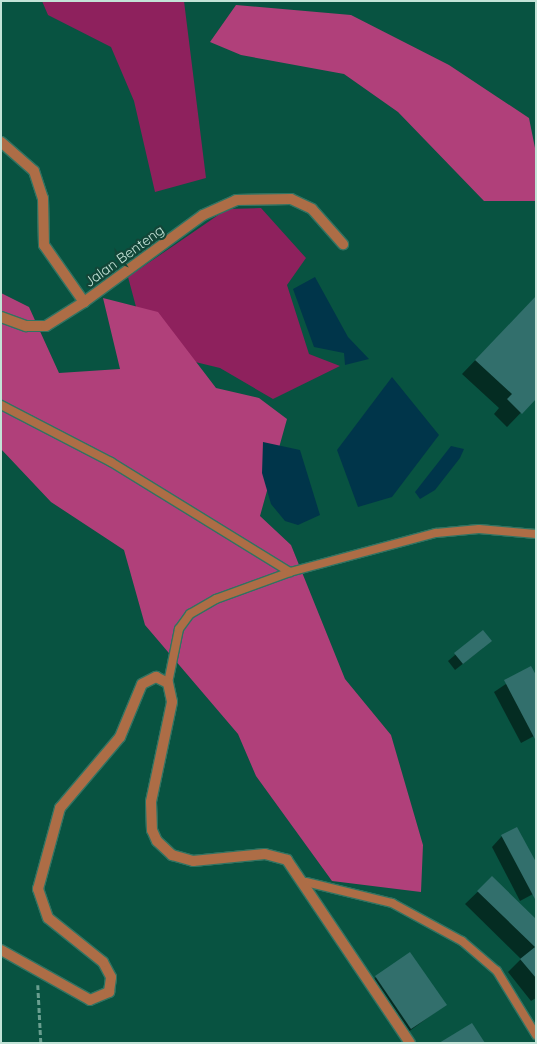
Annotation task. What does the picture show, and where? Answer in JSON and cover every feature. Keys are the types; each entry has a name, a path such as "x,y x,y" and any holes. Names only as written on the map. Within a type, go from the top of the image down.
{"street":[{"name":"Jalan Benteng","path":"1,142 34,171 42,198 44,245 84,302 203,215 236,200 291,199 312,209 343,244"},
{"path":"1,317 26,326 46,326 84,302"},
{"path":"1,950 90,1000 109,992 111,977 103,962 48,918 39,898 40,879 60,808 120,737 142,684 156,677 168,683 171,720 150,812 157,841 172,855 193,861 277,855 306,882 410,1043"}],"lane":[{"path":"1,405 119,467 290,572"},
{"path":"168,683 175,637 190,614 216,599 290,572 436,533 479,529 534,532"},
{"path":"306,882 392,904 462,941 497,971 536,1034"}],"path":[{"path":"26,963 42,992 41,1043"}],"shaded area":[{"path":"42,1 184,1 206,178 155,192 134,101 111,47 48,15"},
{"path":"236,5 351,15 449,65 529,118 536,153 536,201 484,201 398,112 344,74 241,55 210,42"},
{"path":"261,208 306,258 287,285 309,354 340,366 273,399 220,368 187,360 139,318 128,277 227,209"},
{"path":"1,293 29,307 59,373 120,369 103,298 158,312 216,388 259,398 287,419 260,516 291,545 345,679 391,735 423,845 421,892 332,881 256,776 238,734 145,625 124,550 51,502 1,449"}],"water":[{"path":"315,277 348,337 369,359 345,365 344,353 314,347 293,289"},
{"path":"392,377 439,435 392,497 358,507 337,450"},
{"path":"263,442 300,450 320,515 298,525 285,521 271,504 262,473"},
{"path":"451,446 464,449 460,458 435,490 420,499 415,492"}],"building":[{"path":"536,296 536,399 522,414 507,399 512,394 475,360"},
{"path":"483,630 492,641 463,664 454,653"},
{"path":"531,666 536,675 536,741 504,680"},
{"path":"517,827 536,862 536,901 501,835"},
{"path":"492,876 536,919 536,978 520,959 535,947 477,891"},
{"path":"410,952 447,1005 411,1029 375,976"},
{"path":"472,1023 485,1043 439,1043"}]}
